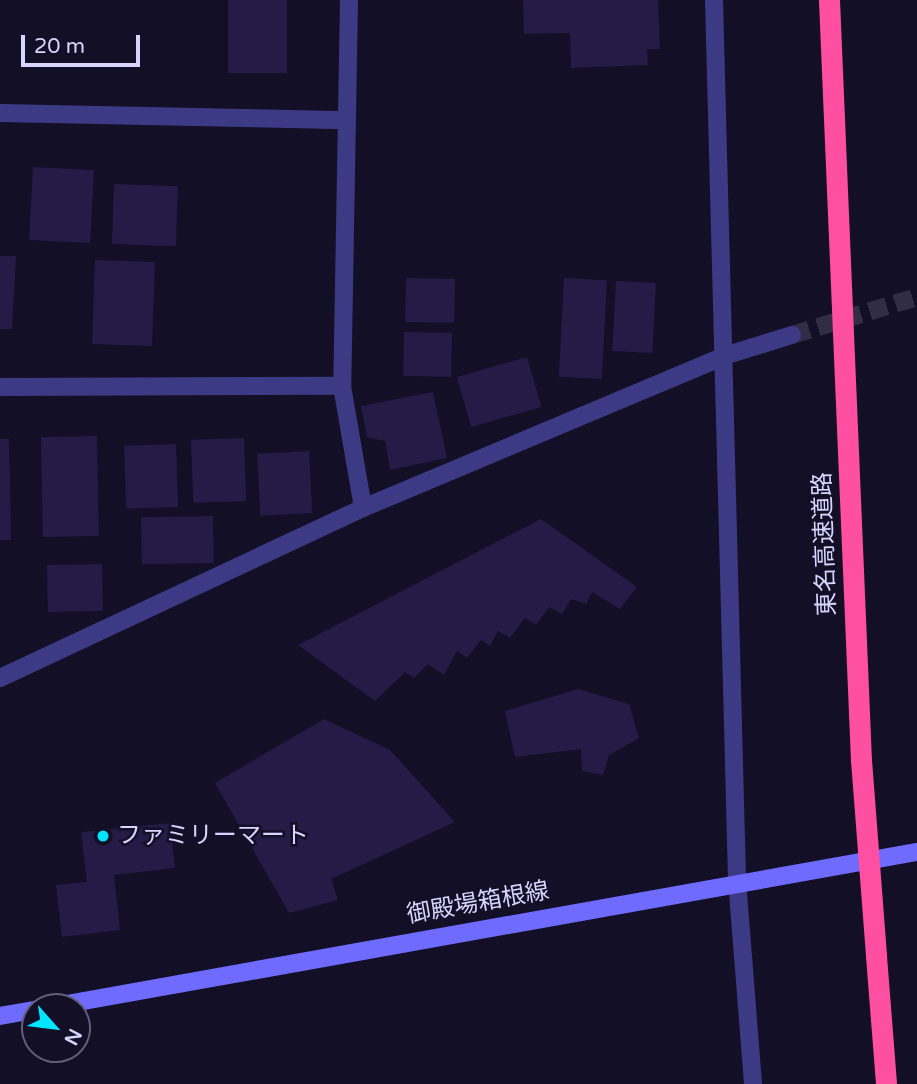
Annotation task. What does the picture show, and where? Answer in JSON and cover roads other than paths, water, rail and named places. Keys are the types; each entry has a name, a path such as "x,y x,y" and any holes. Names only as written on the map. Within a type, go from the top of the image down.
{"highway":[{"name":"東名高速道路","path":"829,0 861,760 886,1084"}],"main road":[{"name":"御殿場箱根線","path":"91,999 737,880 917,852"},
{"path":"0,1016 21,1012"}],"street":[{"path":"349,0 342,386 363,508"},
{"path":"714,0 737,880 752,1084"},
{"path":"0,113 347,120"},
{"path":"0,678 363,508 724,356 792,335"},
{"path":"0,387 342,386"}],"tunnel":[{"path":"792,335 917,297"}],"place":[{"name":"ファミリーマート","path":"103,836"}]}
